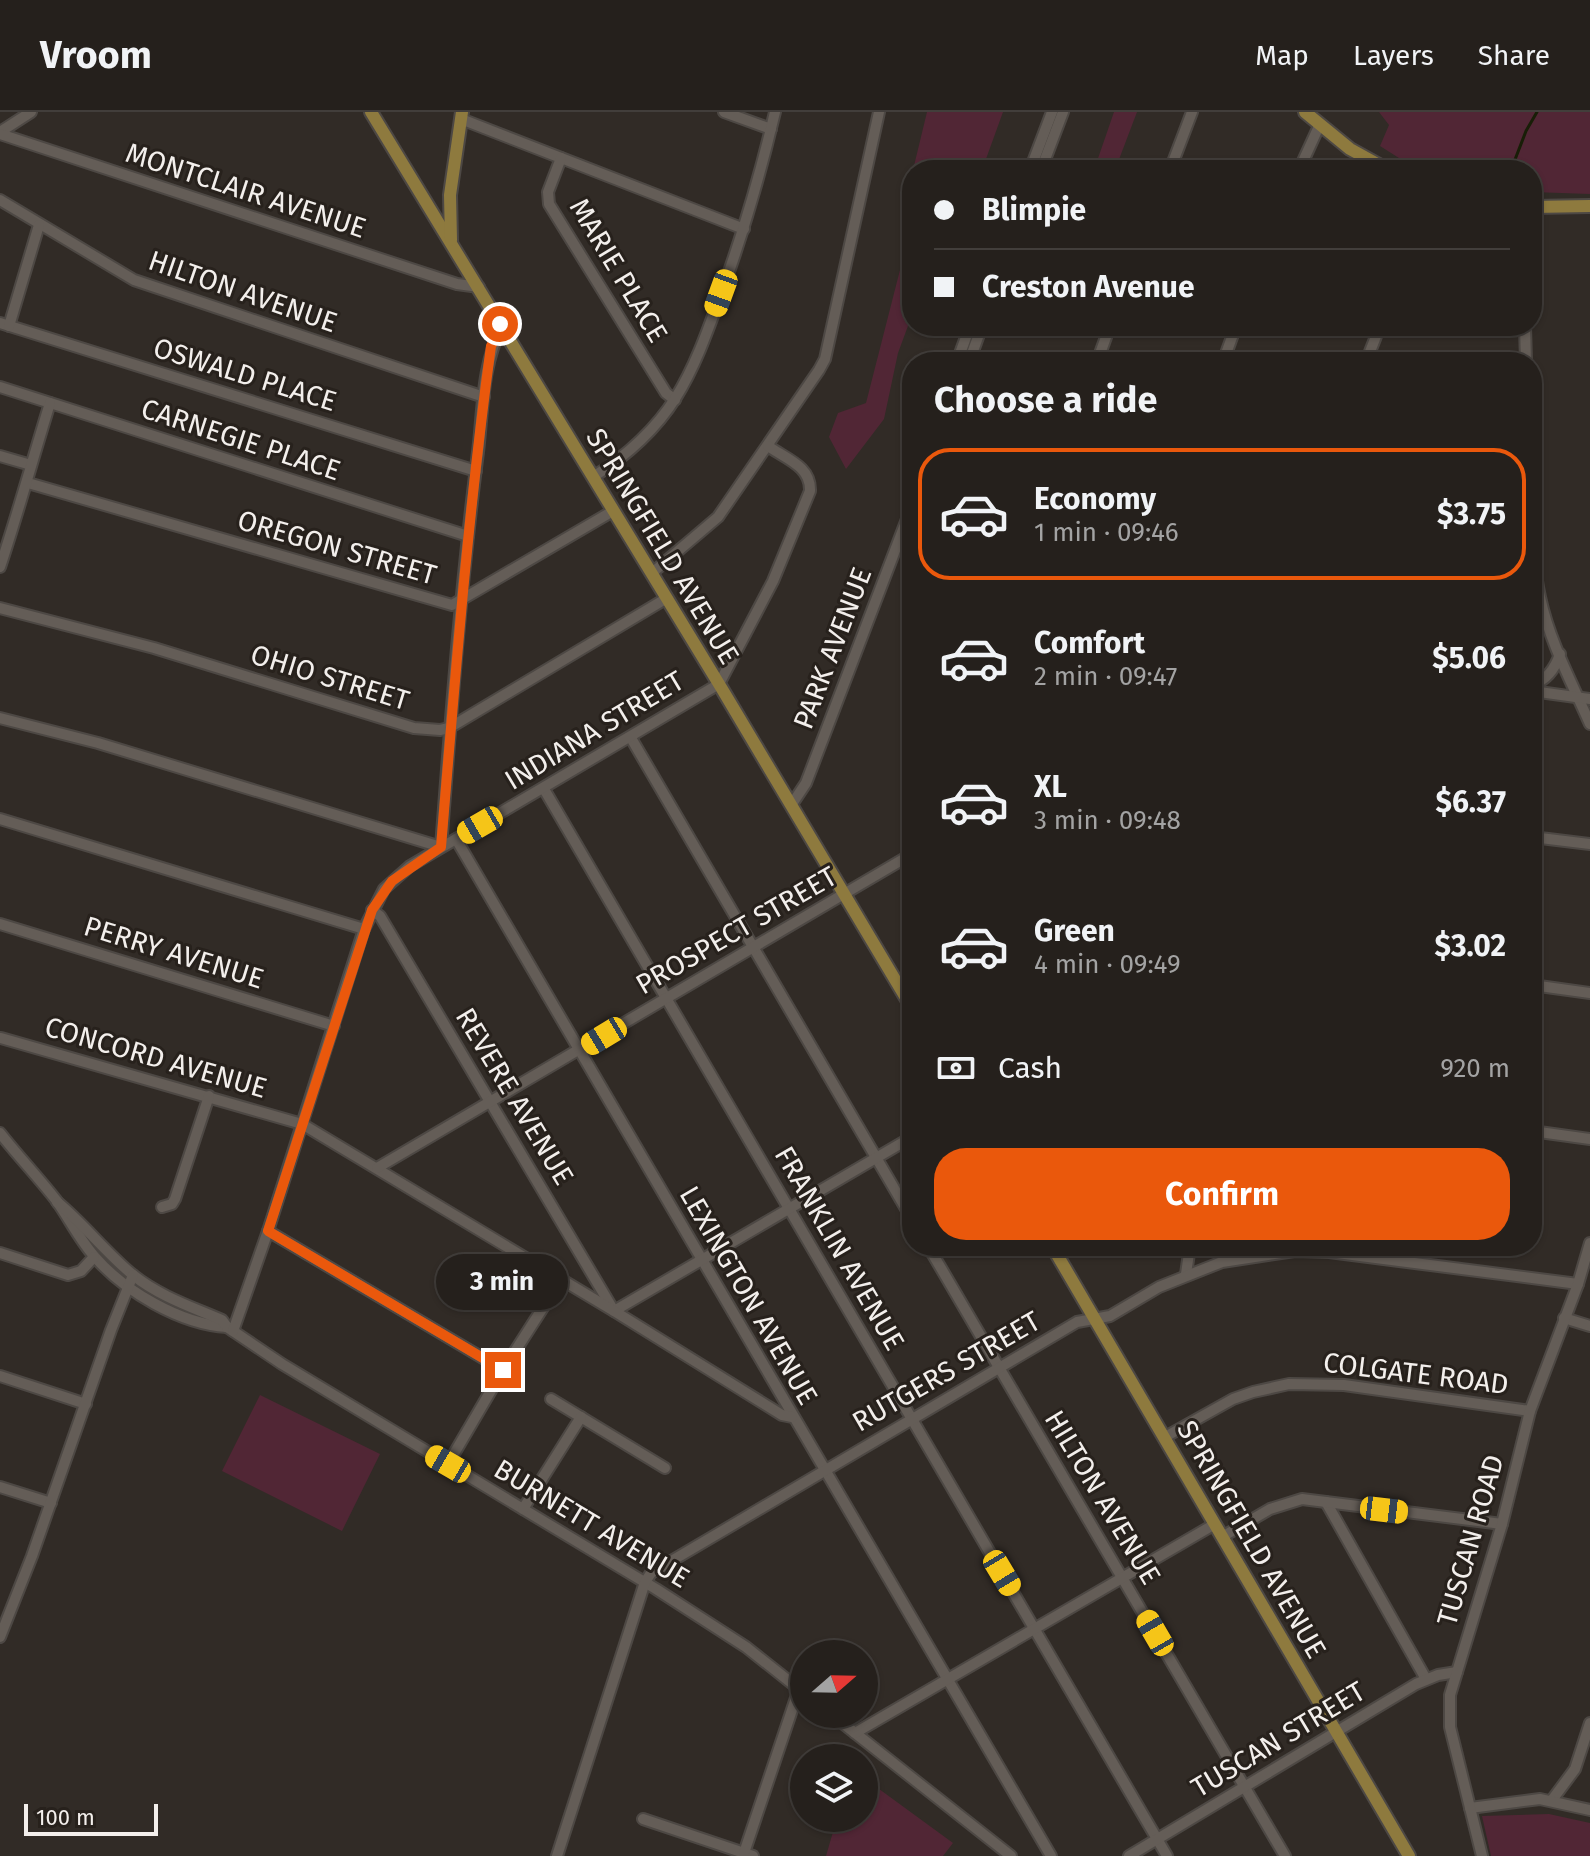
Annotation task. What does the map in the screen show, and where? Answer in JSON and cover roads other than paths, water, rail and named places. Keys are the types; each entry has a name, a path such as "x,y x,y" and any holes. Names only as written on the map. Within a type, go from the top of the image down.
{"main road":[{"name":"SPRINGFIELD AVENUE","path":"371,112 902,989"},
{"path":"1305,112 1350,149 1370,160"},
{"path":"451,240 450,195 462,115"},
{"path":"1542,207 1590,206"},
{"name":"SPRINGFIELD AVENUE","path":"1058,1256 1409,1856"}],"street":[{"path":"0,133 31,112"},
{"path":"724,112 771,129"},
{"path":"593,477 635,446 657,425 696,363 744,229 775,112"},
{"path":"652,573 718,517 825,359 879,112"},
{"path":"1034,160 1052,112"},
{"path":"1045,160 1063,112"},
{"path":"1174,160 1192,112"},
{"path":"462,115 561,158 744,229"},
{"path":"1304,160 1320,124"},
{"name":"MONTCLAIR AVENUE","path":"0,133 457,284 479,287"},
{"name":"MARIE PLACE","path":"561,158 548,192 549,204 666,393 675,400"},
{"name":"HILTON AVENUE","path":"0,200 134,280 484,397"},
{"path":"4,325 39,225"},
{"name":"OSWALD PLACE","path":"4,325 476,471"},
{"path":"0,718 98,743 441,847 461,602 484,397 491,346 502,327"},
{"name":"CARNEGIE PLACE","path":"0,387 468,536"},
{"path":"0,567 50,403"},
{"name":"INDIANA STREET","path":"230,1329 268,1231 372,910 392,881 441,847 719,684 773,581 810,491 810,480 803,469 768,446"},
{"path":"0,456 31,465"},
{"name":"OREGON STREET","path":"28,483 452,605 613,511"},
{"name":"PARK AVENUE","path":"792,804 806,783 902,532"},
{"path":"449,728 667,598"},
{"path":"1542,605 1590,724"},
{"name":"OHIO STREET","path":"0,608 154,648 414,728 449,728"},
{"path":"1542,681 1551,673 1560,654"},
{"path":"1542,690 1590,699"},
{"path":"631,738 902,1202"},
{"name":"FRANKLIN AVENUE","path":"544,789 1167,1856"},
{"path":"0,819 364,929"},
{"path":"1542,838 1590,844"},
{"name":"LEXINGTON AVENUE","path":"456,839 1051,1856"},
{"name":"PROSPECT STREET","path":"377,1168 902,860"},
{"name":"REVERE AVENUE","path":"372,910 380,916 614,1311"},
{"name":"PERRY AVENUE","path":"0,924 334,1026"},
{"path":"1542,986 1590,993"},
{"name":"CONCORD AVENUE","path":"1,1038 302,1124 782,1415 792,1417"},
{"path":"162,1207 172,1204 175,1199 209,1096"},
{"path":"1542,1132 1590,1139"},
{"path":"0,1133 57,1202"},
{"path":"614,1311 902,1143"},
{"name":"BURNETT AVENUE","path":"57,1202 94,1257 127,1287 180,1315 230,1329"},
{"name":"BURNETT AVENUE","path":"57,1202 133,1275 172,1299 222,1320 230,1329 282,1364 645,1582 746,1647 790,1682"},
{"path":"268,1231 503,1370"},
{"name":"TUSCAN ROAD","path":"1482,1856 1448,1712 1502,1524 1530,1411 1578,1284 1590,1243"},
{"path":"0,1253 68,1275 81,1271 94,1257"},
{"name":"HILTON AVENUE","path":"934,1256 1285,1856"},
{"path":"1186,1274 1189,1256"},
{"name":"RUTGERS STREET","path":"645,1582 651,1573 1077,1322 1110,1316 1186,1274 1222,1262 1262,1256"},
{"name":"RUTGERS STREET","path":"1360,1256 1578,1284"},
{"path":"0,1637 133,1275"},
{"path":"448,1464 560,1281"},
{"path":"1564,1318 1590,1326"},
{"path":"0,1376 86,1404"},
{"name":"COLGATE ROAD","path":"1165,1437 1233,1399 1289,1384 1344,1385 1530,1411"},
{"path":"551,1399 665,1468"},
{"path":"523,1509 581,1417"},
{"path":"0,1487 51,1503"},
{"path":"1222,1537 1270,1509 1302,1499 1502,1524"},
{"path":"1326,1502 1426,1679"},
{"path":"855,1733 1215,1524"},
{"path":"557,1856 645,1582"},
{"name":"TUSCAN STREET","path":"1129,1856 1426,1679 1457,1672"},
{"path":"1552,1800 1575,1769 1590,1723"},
{"path":"643,1819 749,1854 790,1728"},
{"path":"849,1728 1011,1856"},
{"path":"1470,1808 1540,1799 1590,1810"}],"waterway":[{"path":"1515,160 1537,112"}]}
